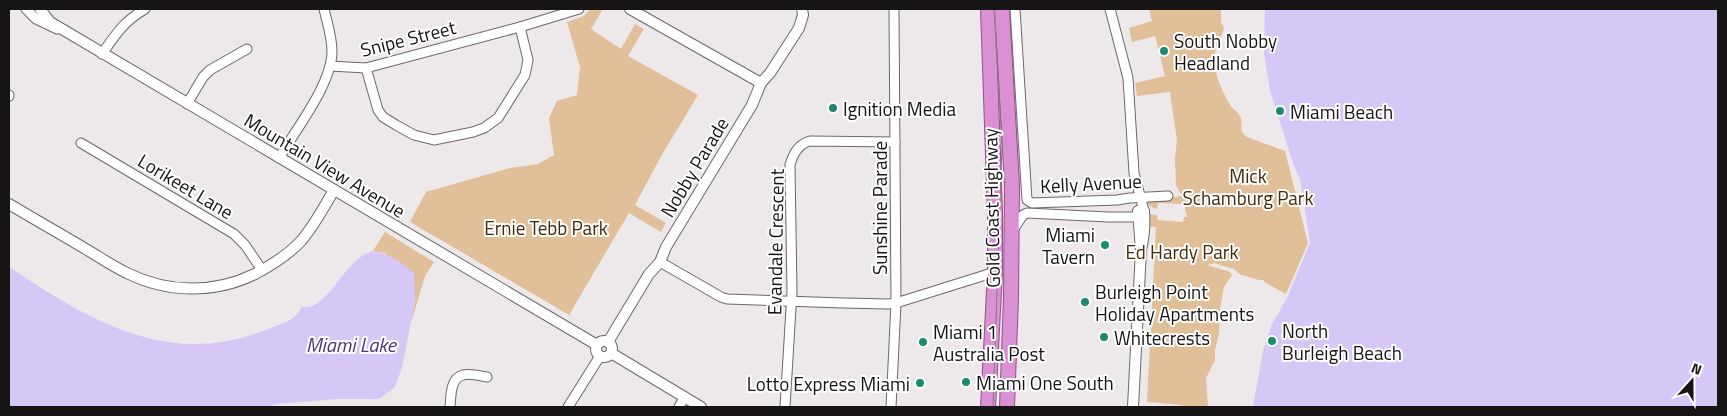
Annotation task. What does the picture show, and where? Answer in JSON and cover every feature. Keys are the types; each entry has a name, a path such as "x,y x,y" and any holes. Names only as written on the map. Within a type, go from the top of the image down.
{"highway":[{"name":"Gold Coast Highway","path":"988,9 995,175 995,272 988,407"},
{"name":"Gold Coast Highway","path":"1002,9 1010,131 1012,232 1012,298 1007,407"}],"street":[{"path":"26,9 36,20 64,31"},
{"name":"Mountain View Avenue","path":"40,9 50,22 102,54 597,345"},
{"path":"102,54 120,27 135,14 145,9"},
{"path":"279,158 319,94 330,66 331,42 324,9"},
{"name":"Snipe Street","path":"330,66 366,68 520,27 579,9"},
{"path":"630,9 761,83"},
{"name":"Nobby Parade","path":"608,342 649,274 660,262 666,247 752,105 761,83 770,73 800,28 803,15 802,9"},
{"name":"Sunshine Parade","path":"891,407 896,303 894,9"},
{"name":"Kelly Avenue","path":"1016,9 1027,200 1032,203 1168,196"},
{"path":"1110,9 1128,78 1134,173 1132,184 1138,197 1145,234 1141,250 1132,407"},
{"path":"366,68 378,110 383,117 396,125 414,135 434,140 474,132 484,128 498,118 525,75 528,60 520,27"},
{"path":"187,104 203,77 210,70 247,49"},
{"name":"Evandale Crescent","path":"785,407 791,300 790,165 792,158 797,150 810,141 895,142"},
{"name":"Lorikeet Lane","path":"81,143 234,234 246,245 262,270"},
{"path":"9,204 123,271 153,283 178,288 206,288 227,285 246,278 279,260 301,241 312,227 334,190"},
{"name":"Kelly Avenue","path":"1012,232 1019,219 1027,213 1108,217 1141,214"},
{"path":"660,262 721,297 728,299 843,303 896,303 995,272"},
{"path":"600,356 597,352 597,345 603,341 608,342 612,348 611,353"},
{"path":"600,356 605,357 611,353"},
{"path":"611,353 701,407"},
{"path":"568,407 600,356"},
{"path":"450,407 453,386 457,379 463,375 488,377"},
{"path":"679,407 684,398"}],"green space":[{"name":"Ernie Tebb Park","path":"590,9 603,9 591,29 621,49 635,24 644,29 628,56 698,95 660,158 635,205 666,223 661,232 629,213 569,315 410,222 426,192 510,168 538,164 554,155 549,118 557,101 577,95 580,67 567,22 584,16"},
{"path":"1149,9 1221,9 1221,22 1224,28 1214,60 1218,80 1230,105 1240,116 1242,122 1241,129 1244,134 1247,137 1285,151 1308,243 1286,294 1263,280 1239,274 1234,269 1214,263 1207,265 1230,272 1232,275 1224,287 1215,360 1206,378 1208,407 1184,407 1181,405 1147,402 1156,227 1148,226 1148,216 1150,214 1157,215 1158,220 1183,222 1184,217 1187,217 1184,204 1158,203 1157,209 1151,207 1145,201 1182,196 1176,186 1175,159 1177,140 1170,92 1137,96 1135,83 1165,76 1155,36 1132,42 1129,28 1152,21"},
{"path":"385,232 434,262 425,276 411,323 415,300 385,253 373,251"}],"water":[{"path":"1265,9 1718,9 1718,407 1253,407 1263,351 1272,324 1287,298 1310,243 1300,179 1270,91 1264,54"},
{"name":"Miami Lake","path":"373,251 395,259 414,273 415,300 402,368 394,388 379,399 338,399 276,404 269,407 9,407 9,267 69,305 100,321 131,333 164,341 197,344 232,340 268,329 292,319 301,307 309,307 325,297 355,261"}],"tram line":[{"path":"993,407 1002,145 994,9"}],"place":[{"name":"South Nobby Headland","path":"1164,51"},
{"name":"Ignition Media","path":"833,108"},
{"name":"Miami Beach","path":"1280,111"},
{"name":"Miami Tavern","path":"1105,245"},
{"name":"Burleigh Point Holiday Apartments","path":"1085,302"},
{"name":"Whitecrests","path":"1104,337"},
{"name":"North Burleigh Beach","path":"1272,341"},
{"name":"Miami 1 Australia Post","path":"923,342"},
{"name":"Miami One South","path":"966,382"},
{"name":"Lotto Express Miami","path":"920,383"}],"park label":[{"name":"Mick Schamburg Park","path":"1248,186"},
{"name":"Ed Hardy Park","path":"1182,251"}]}
